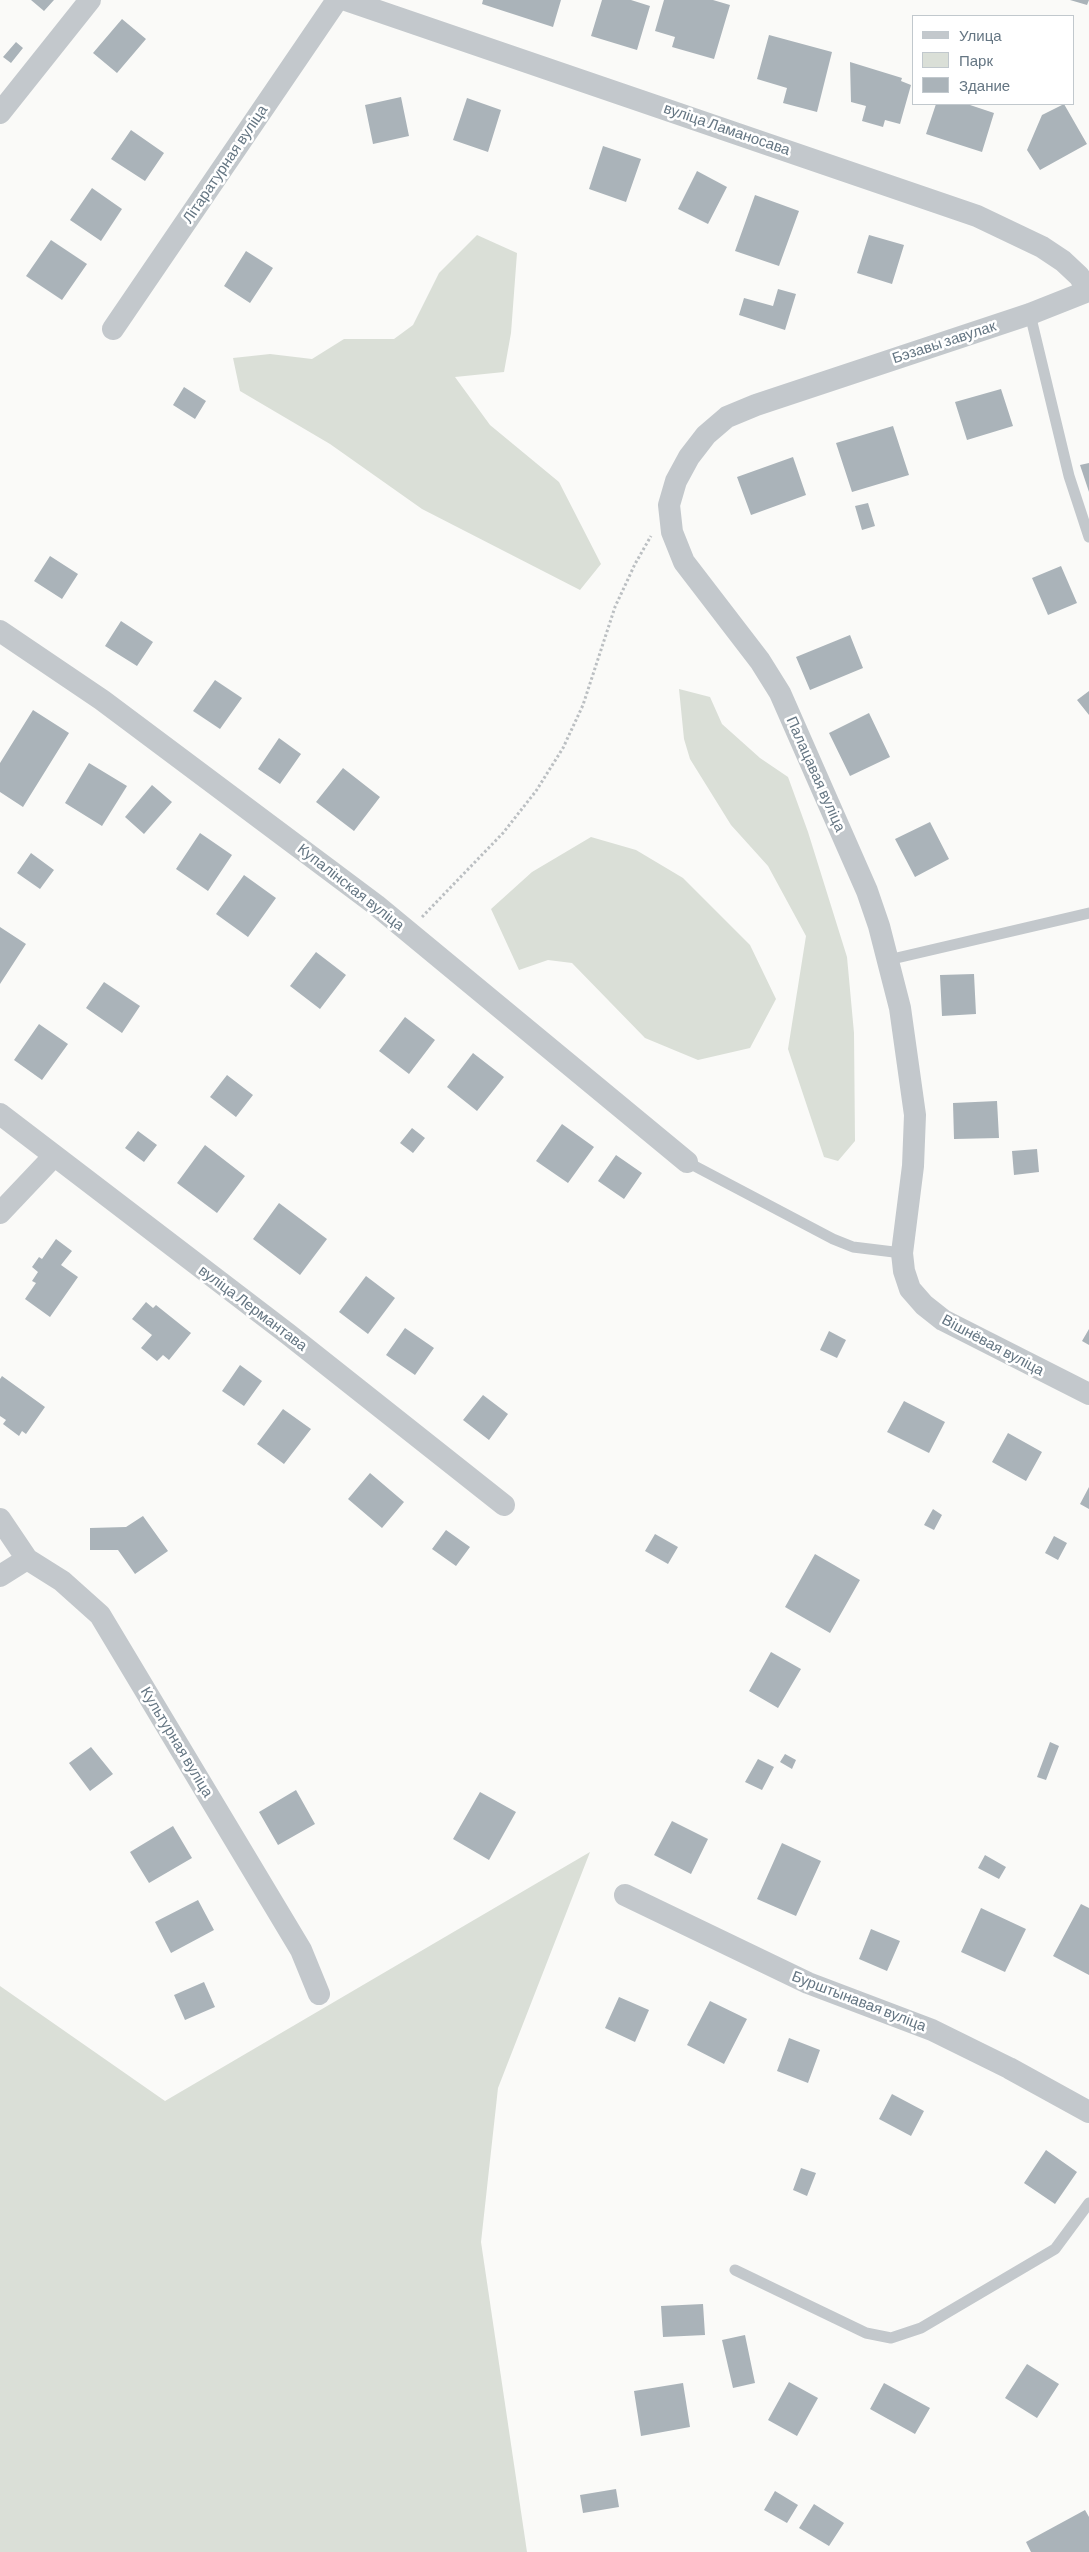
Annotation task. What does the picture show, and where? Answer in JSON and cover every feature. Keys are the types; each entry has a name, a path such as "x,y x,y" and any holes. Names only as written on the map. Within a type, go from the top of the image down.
{"street":[{"path":"0,113 90,0"},
{"name":"Літаратурная вуліца","path":"113,329 336,0"},
{"name":"вуліца Ламаносава","path":"346,0 977,216 1035,243 1063,261 1079,276 1089,291"},
{"name":"Бэзавы завулак","path":"800,390 1030,314 1089,291"},
{"name":"Палацавая вуліца","path":"800,390 727,417 706,435 689,457 676,480 669,505 672,532 684,562 760,661 780,693 866,891 888,960 908,1059 915,1116 913,1166 902,1253"},
{"name":"Купалінская вуліца","path":"0,631 102,700 240,801 408,932 687,1162"},
{"name":"вуліца Лермантава","path":"0,1114 288,1334 504,1505"},
{"path":"0,1213 54,1156"},
{"name":"Вішнёвая вуліца","path":"902,1253 904,1271 910,1288 924,1305 943,1320 1089,1394"},
{"name":"Культурная вуліца","path":"0,1519 27,1559 62,1581 100,1615 301,1950 319,1994"},
{"path":"0,1576 27,1559"},
{"name":"Бурштынавая вуліца","path":"625,1895 808,1983 932,2030 1009,2068 1089,2112"}],"lane":[{"path":"1030,314 1069,476 1089,537"},
{"path":"888,960 1089,913"},
{"path":"687,1162 834,1239 861,1248 902,1253"},
{"path":"735,2270 866,2333 891,2338 921,2328 1055,2249 1089,2203"}],"path":[{"path":"408,932 503,833 536,792 563,748 583,705 615,607 635,564 669,505"}],"green space":[{"path":"477,235 517,253 511,333 504,372 455,377 490,425 559,482 601,564 580,590 422,509 330,444 240,391 233,358 270,354 312,359 344,339 394,339 413,325 439,273"},
{"path":"679,689 710,697 722,724 760,758 788,777 808,832 847,957 854,1033 855,1141 838,1161 824,1157 788,1049 806,936 768,866 731,825 690,759 684,739"},
{"path":"591,837 636,850 683,878 750,945 776,999 750,1048 698,1060 645,1038 572,963 548,960 519,970 491,909 532,872"},
{"path":"590,1852 498,2088 481,2242 527,2552 0,2552 0,1986 165,2101"}],"building":[{"path":"31,0 54,0 44,11"},
{"path":"483,0 561,0 553,27 482,4"},
{"path":"602,0 631,0 650,6 637,50 591,36"},
{"path":"664,0 713,0 730,5 714,59 672,47 675,37 655,31"},
{"path":"1070,0 1089,0 1087,5"},
{"path":"122,19 146,39 117,73 93,53"},
{"path":"769,35 832,52 817,112 783,103 787,88 757,79"},
{"path":"16,42 23,48 11,63 3,57"},
{"path":"850,62 902,78 901,81 911,85 900,124 885,120 883,127 862,121 866,106 851,102"},
{"path":"401,97 409,136 373,144 365,105"},
{"path":"467,98 501,110 488,152 453,140"},
{"path":"936,105 970,105 994,113 982,152 926,134"},
{"path":"1065,105 1087,144 1040,170 1027,150 1042,115"},
{"path":"131,130 164,153 145,181 111,159"},
{"path":"603,146 641,159 626,202 589,189"},
{"path":"697,171 727,187 708,224 678,209"},
{"path":"92,188 122,209 101,241 70,220"},
{"path":"755,195 799,211 779,266 735,251"},
{"path":"869,235 904,245 892,284 857,273"},
{"path":"51,240 87,264 62,300 26,276"},
{"path":"246,251 273,268 250,303 224,286"},
{"path":"778,289 796,294 785,330 739,315 744,298 773,306"},
{"path":"184,387 206,401 195,419 173,405"},
{"path":"1001,389 1013,426 967,440 955,402"},
{"path":"893,426 909,475 852,492 836,443"},
{"path":"793,457 806,495 751,515 737,477"},
{"path":"1089,463 1089,492 1080,465"},
{"path":"868,503 875,526 862,530 855,506"},
{"path":"50,556 78,574 62,599 34,581"},
{"path":"1061,566 1077,603 1048,615 1032,578"},
{"path":"121,621 153,642 137,666 105,646"},
{"path":"850,635 863,668 810,690 796,657"},
{"path":"215,680 242,698 220,729 193,711"},
{"path":"1089,691 1089,715 1077,700"},
{"path":"33,710 69,733 23,807 0,792 0,763"},
{"path":"869,713 890,757 850,776 829,733"},
{"path":"279,738 301,754 280,784 258,769"},
{"path":"89,763 127,786 102,826 65,803"},
{"path":"343,768 380,797 354,831 316,802"},
{"path":"152,785 172,802 144,834 125,817"},
{"path":"930,822 949,859 915,877 895,839"},
{"path":"200,833 232,855 208,891 176,869"},
{"path":"31,853 54,870 40,889 17,873"},
{"path":"244,875 276,898 248,937 216,914"},
{"path":"0,927 26,944 0,984"},
{"path":"316,952 346,975 320,1009 290,986"},
{"path":"974,974 976,1014 942,1016 940,975"},
{"path":"104,982 140,1006 122,1033 86,1008"},
{"path":"405,1017 435,1040 409,1074 379,1051"},
{"path":"39,1024 68,1044 42,1080 14,1060"},
{"path":"473,1053 504,1077 477,1111 447,1087"},
{"path":"227,1075 253,1095 236,1117 210,1097"},
{"path":"997,1101 999,1138 954,1139 953,1103"},
{"path":"562,1124 594,1147 568,1183 536,1161"},
{"path":"412,1128 425,1138 413,1153 400,1143"},
{"path":"138,1131 157,1145 144,1162 125,1148"},
{"path":"205,1145 245,1176 217,1213 177,1183"},
{"path":"1037,1149 1039,1172 1014,1175 1012,1151"},
{"path":"616,1155 642,1173 624,1199 598,1181"},
{"path":"279,1203 327,1239 300,1275 253,1239"},
{"path":"56,1239 72,1251 61,1265 78,1277 50,1317 25,1299 36,1283 32,1281 38,1272 32,1267 39,1257 42,1259"},
{"path":"366,1276 395,1298 368,1334 339,1312"},
{"path":"146,1302 153,1308 156,1305 191,1333 169,1360 163,1355 157,1361 141,1348 152,1335 132,1319"},
{"path":"405,1328 434,1348 415,1375 386,1355"},
{"path":"1089,1329 1089,1345 1082,1341"},
{"path":"829,1331 846,1340 837,1358 820,1350"},
{"path":"240,1365 262,1381 244,1406 222,1391"},
{"path":"2,1376 45,1407 26,1434 22,1431 19,1436 3,1424 6,1420 0,1416 0,1379"},
{"path":"483,1395 508,1414 489,1440 463,1420"},
{"path":"904,1401 945,1422 929,1453 887,1432"},
{"path":"283,1409 311,1429 284,1464 257,1444"},
{"path":"1008,1433 1042,1452 1026,1481 992,1462"},
{"path":"370,1473 404,1502 382,1528 348,1499"},
{"path":"1089,1487 1089,1509 1080,1504"},
{"path":"933,1509 942,1515 934,1530 924,1525"},
{"path":"143,1516 168,1551 135,1574 118,1550 90,1550 90,1528 126,1527"},
{"path":"446,1530 470,1547 456,1566 432,1549"},
{"path":"655,1534 678,1547 668,1564 645,1551"},
{"path":"1054,1536 1067,1543 1058,1560 1045,1553"},
{"path":"815,1554 860,1580 830,1633 785,1607"},
{"path":"771,1652 801,1669 778,1708 749,1691"},
{"path":"1050,1742 1059,1746 1046,1780 1037,1777"},
{"path":"91,1747 113,1774 90,1791 69,1763"},
{"path":"785,1754 796,1760 792,1769 780,1762"},
{"path":"758,1759 774,1767 762,1790 745,1782"},
{"path":"296,1790 315,1824 278,1845 259,1812"},
{"path":"480,1792 516,1812 489,1860 453,1839"},
{"path":"672,1821 708,1839 691,1874 654,1855"},
{"path":"173,1826 192,1858 149,1883 130,1852"},
{"path":"782,1843 821,1861 796,1916 757,1899"},
{"path":"985,1855 1006,1867 999,1879 978,1868"},
{"path":"198,1900 214,1930 171,1953 155,1922"},
{"path":"1081,1904 1089,1908 1089,1975 1053,1956"},
{"path":"981,1908 1026,1929 1005,1972 961,1952"},
{"path":"871,1929 900,1941 887,1971 859,1959"},
{"path":"204,1982 215,2007 185,2020 174,1995"},
{"path":"619,1997 649,2010 635,2042 605,2028"},
{"path":"710,2001 747,2019 724,2064 687,2045"},
{"path":"789,2038 820,2050 808,2083 777,2071"},
{"path":"892,2094 924,2111 911,2136 879,2119"},
{"path":"1046,2150 1077,2172 1055,2204 1024,2183"},
{"path":"801,2168 816,2173 807,2196 793,2190"},
{"path":"703,2304 705,2335 663,2337 661,2306"},
{"path":"745,2335 755,2383 733,2388 722,2340"},
{"path":"1027,2364 1059,2384 1037,2418 1005,2398"},
{"path":"789,2382 818,2398 797,2436 768,2420"},
{"path":"683,2383 690,2427 641,2436 634,2391"},
{"path":"884,2383 930,2408 915,2434 870,2409"},
{"path":"616,2489 619,2507 583,2513 580,2495"},
{"path":"775,2491 798,2505 787,2523 764,2510"},
{"path":"814,2504 844,2523 829,2546 799,2528"},
{"path":"1085,2510 1089,2517 1089,2552 1031,2552 1026,2542"}]}
